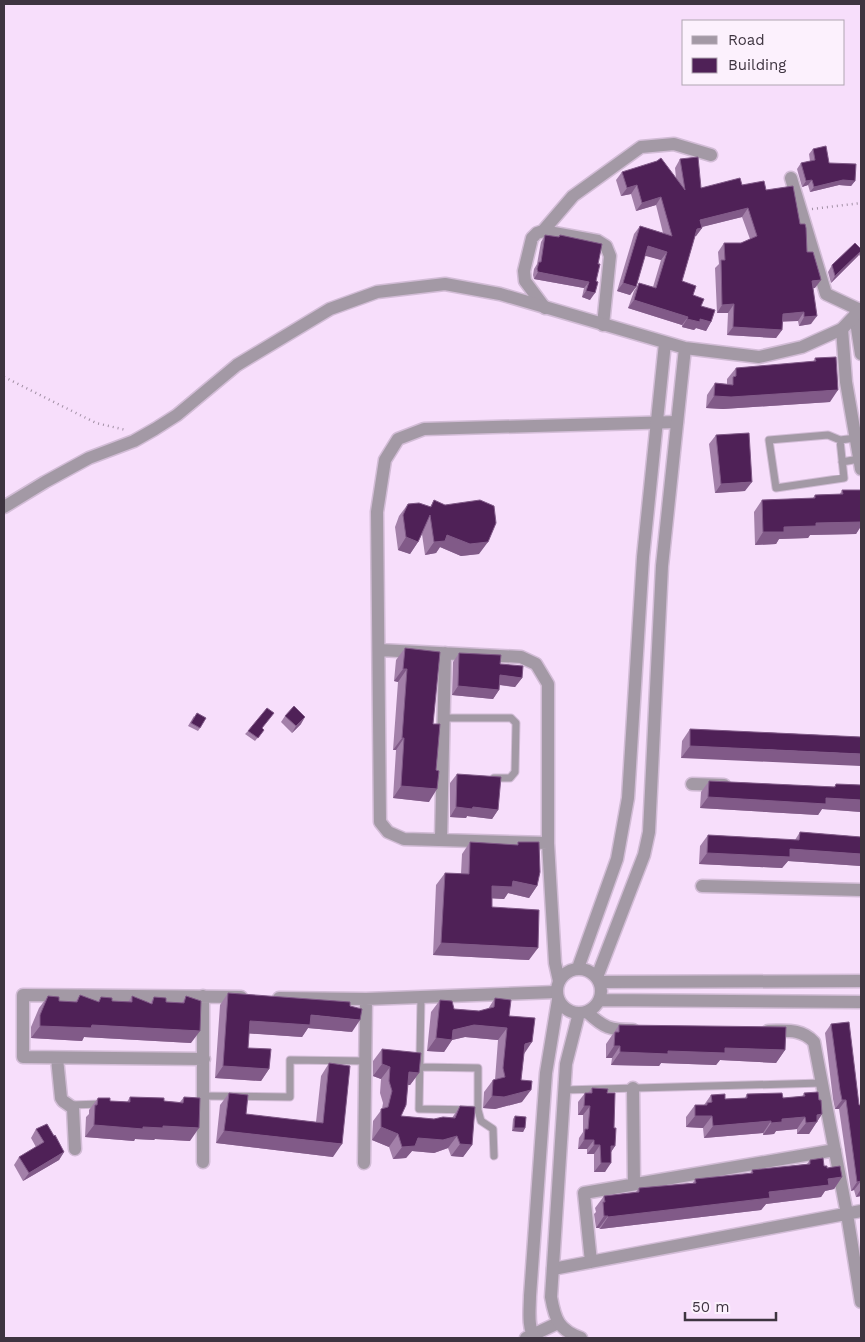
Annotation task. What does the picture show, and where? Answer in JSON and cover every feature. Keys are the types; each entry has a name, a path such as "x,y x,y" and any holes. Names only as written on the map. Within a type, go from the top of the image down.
{"street":[{"path":"545,308 525,281 524,271 532,238 536,233 543,230 573,196 641,147 674,144 711,155"},
{"path":"791,178 826,294 859,312"},
{"path":"543,230 598,241 606,246 610,256 603,324"},
{"path":"4,507 89,458 134,441 178,415 236,365 330,309 378,292 445,284 500,294 685,348 759,357 802,346 842,329 859,312"},
{"path":"859,312 861,354"},
{"path":"842,329 843,358 860,464"},
{"path":"578,968 617,859 628,798 643,556 665,343"},
{"path":"598,980 644,856 649,832 662,566 685,348"},
{"path":"548,843 404,839 388,832 380,822 377,512 385,460 398,439 424,428 677,422"},
{"path":"379,650 521,657 536,664 548,684 548,843 558,991 546,1073 530,1296 531,1338 558,1323"},
{"path":"441,840 447,778 444,718 445,653"},
{"path":"692,784 732,785"},
{"path":"702,886 861,890"},
{"path":"578,968 588,970 598,980 601,988 600,1000 592,1009 583,1012 570,1012 563,1007 558,991 566,972 578,968"},
{"path":"598,980 861,982"},
{"path":"270,998 420,998 558,991"},
{"path":"204,1059 23,1057 22,995 251,997"},
{"path":"203,996 204,1059 201,1101 203,1162"},
{"path":"364,1163 366,999"},
{"path":"600,1000 861,1002"},
{"path":"583,1012 600,1024 616,1030 645,1030"},
{"path":"582,1338 567,1332 558,1323 554,1315 552,1297 566,1064 583,1012"},
{"path":"760,1031 798,1031 807,1035 814,1042 847,1214 861,1302"},
{"path":"56,1058 61,1098 73,1108 75,1149"},
{"path":"633,1088 634,1184"},
{"path":"591,1262 584,1193 835,1150"},
{"path":"553,1269 861,1211"}],"lane":[{"path":"840,440 844,478 776,488 769,440 828,435 840,440 856,438"},
{"path":"842,462 860,464"},
{"path":"444,718 511,718 516,723 515,772 510,778 481,778"},
{"path":"420,998 419,1110 478,1110"},
{"path":"201,1101 290,1097 290,1060 364,1061"},
{"path":"419,1067 478,1068 478,1110 481,1121 493,1130 494,1156"},
{"path":"564,1090 822,1083"},
{"path":"71,1105 109,1104"}],"path":[{"path":"800,211 861,203"},
{"path":"4,377 96,423 123,431 131,430"}],"building":[{"path":"826,146 829,163 856,164 855,181 843,180 814,187 812,180 806,181 801,163 815,160 813,149"},
{"path":"698,157 701,188 740,178 742,185 764,181 766,190 793,186 800,224 805,224 806,228 807,252 813,252 821,280 812,281 817,316 804,317 804,312 783,314 782,330 733,327 734,304 722,305 721,260 725,260 724,243 741,243 757,236 748,208 700,220 702,228 697,229 682,281 696,286 693,295 704,299 701,306 715,310 711,322 700,319 700,322 687,319 688,317 634,300 639,283 656,288 667,252 648,246 636,287 623,283 640,226 672,236 661,197 642,203 637,185 627,188 622,172 661,158 685,190 680,159"},
{"path":"545,235 559,237 560,235 602,244 595,293 586,291 589,282 538,272 537,269 539,262 541,262"},
{"path":"855,243 861,251 835,276 832,265"},
{"path":"836,357 838,390 731,397 714,396 715,383 733,385 736,368 816,361 815,358"},
{"path":"749,433 752,482 721,484 716,435"},
{"path":"842,490 861,490 861,522 816,523 816,526 784,527 784,532 763,532 762,500 815,498 815,495 843,494"},
{"path":"434,500 445,505 480,500 494,506 496,523 488,542 470,544 447,535 445,541 434,542 430,515 418,542 406,537 403,515 408,504 419,503 431,507"},
{"path":"405,648 440,652 433,724 440,724 436,770 439,771 437,789 401,786 407,669 403,669"},
{"path":"459,653 501,655 500,664 523,666 522,678 500,675 499,690 458,686"},
{"path":"294,706 305,717 296,726 285,716"},
{"path":"267,708 274,713 262,728 264,730 258,738 248,731"},
{"path":"197,713 206,718 200,728 191,723"},
{"path":"690,729 861,737 861,754 690,746"},
{"path":"457,774 501,777 498,810 456,807"},
{"path":"709,781 835,787 836,784 861,785 861,800 826,798 826,804 708,797"},
{"path":"800,832 861,837 861,854 790,849 790,857 707,853 708,835 799,840"},
{"path":"470,842 518,845 518,842 539,842 540,872 537,886 513,881 512,887 492,886 492,907 539,910 538,948 441,943 445,873 469,874"},
{"path":"228,993 350,1002 350,1006 362,1009 360,1020 311,1015 310,1025 250,1021 248,1048 271,1049 269,1069 223,1066"},
{"path":"80,995 99,1002 101,997 112,998 112,1001 132,1002 132,996 152,1004 154,997 166,998 166,1002 184,1003 186,996 201,1001 200,1031 92,1025 91,1028 40,1026 40,1015 48,996 59,997 59,1001 77,1002"},
{"path":"495,998 511,1000 509,1016 535,1018 532,1042 525,1044 521,1080 532,1081 531,1090 504,1097 492,1096 493,1080 505,1077 503,1068 507,1028 474,1025 453,1030 452,1040 436,1038 440,1000 452,1001 454,1009 479,1011 494,1007"},
{"path":"849,1022 859,1105 861,1105 861,1181 857,1182 846,1100 842,1100 840,1090 831,1024"},
{"path":"619,1025 786,1027 785,1050 725,1048 725,1053 668,1051 668,1054 620,1052 620,1046 614,1046 615,1032 619,1032"},
{"path":"382,1049 421,1053 419,1073 409,1072 406,1105 401,1116 434,1119 443,1117 455,1118 460,1106 475,1107 472,1145 460,1144 457,1136 443,1140 418,1138 415,1146 402,1147 398,1134 381,1127 381,1109 388,1107 392,1091 389,1081 390,1067 382,1064"},
{"path":"329,1063 350,1066 342,1144 224,1131 229,1093 248,1095 246,1114 323,1123"},
{"path":"592,1088 608,1089 607,1093 615,1093 615,1146 611,1146 611,1163 601,1163 600,1145 594,1145 594,1140 584,1140 585,1129 588,1129 590,1106 584,1106 585,1093 592,1093"},
{"path":"818,1092 819,1100 821,1100 822,1114 817,1115 817,1122 806,1123 805,1117 782,1119 782,1122 771,1123 771,1121 713,1126 712,1116 695,1116 695,1105 707,1105 707,1103 712,1102 711,1095 725,1094 725,1099 747,1098 747,1094 782,1093 783,1098 805,1096 804,1093"},
{"path":"130,1097 164,1098 164,1101 183,1103 184,1097 200,1098 199,1128 163,1126 163,1128 143,1127 143,1129 94,1125 95,1105 97,1105 98,1098 130,1102"},
{"path":"515,1116 526,1117 525,1128 514,1128"},
{"path":"47,1124 64,1152 29,1173 19,1157 44,1142 36,1129"},
{"path":"823,1158 824,1166 827,1166 827,1168 840,1166 842,1177 828,1179 829,1185 769,1192 770,1198 604,1216 604,1196 639,1192 639,1188 696,1183 695,1179 753,1173 752,1170 810,1164 810,1160"}]}
